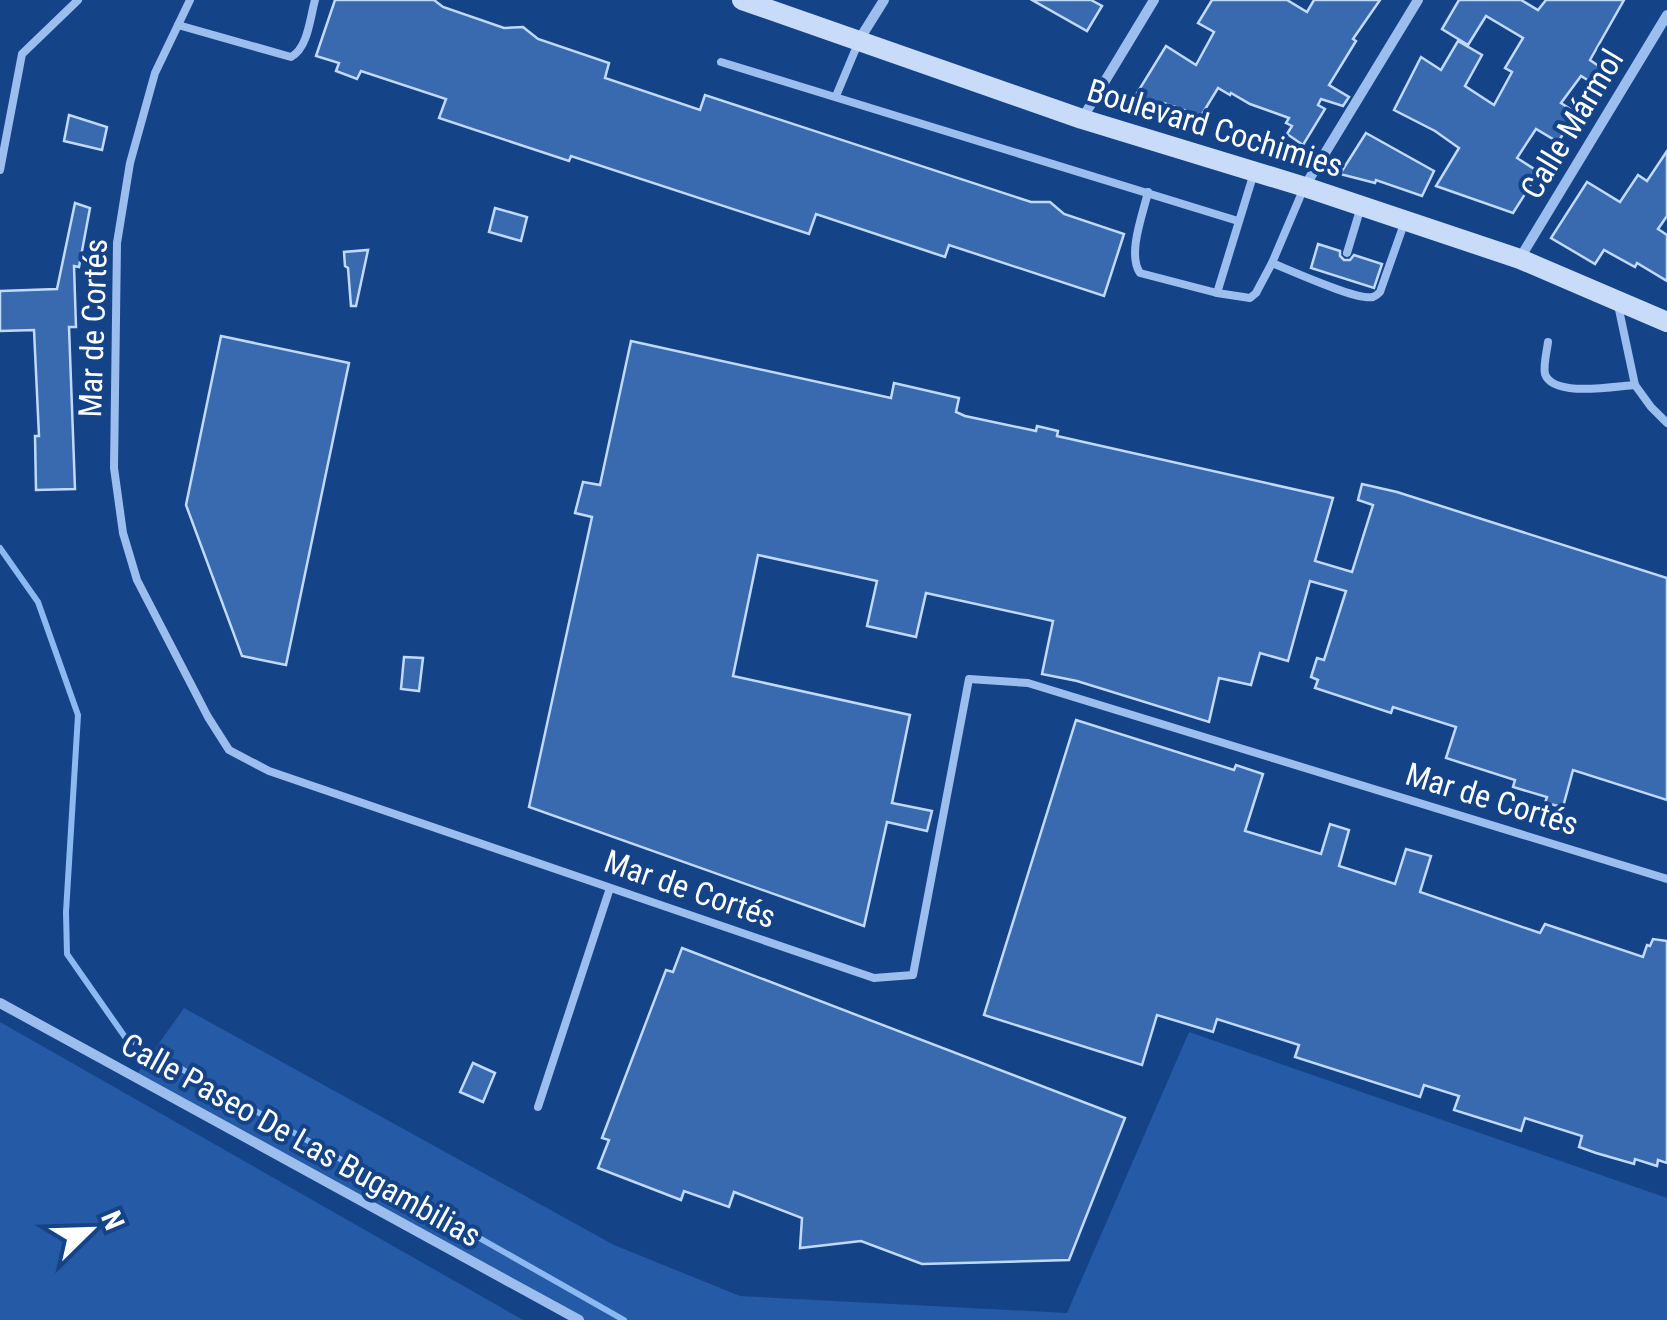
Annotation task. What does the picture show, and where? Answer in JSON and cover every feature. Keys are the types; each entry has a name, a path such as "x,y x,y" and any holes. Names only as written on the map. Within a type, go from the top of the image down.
{"main road":[{"name":"Boulevard Cochimies","path":"742,0 1082,119 1305,187 1520,259 1667,322"}],"street":[{"path":"860,40 884,0"},
{"path":"1082,119 1154,0"},
{"path":"1305,187 1418,0"},
{"name":"Calle Mármol","path":"1520,259 1667,15"},
{"name":"Calle Paseo De Las Bugambilias","path":"0,1004 578,1320"}],"lane":[{"path":"0,170 22,54 78,0"},
{"name":"Mar de Cortés","path":"190,0 156,74 130,163 117,244 114,468 123,533 136,580 229,750 268,772 874,978 912,975 969,678 1028,683 1667,879"},
{"path":"178,24 291,57 302,47 315,0"},
{"path":"836,96 860,40"},
{"path":"720,62 1238,221"},
{"path":"1217,294 1254,171"},
{"path":"1148,192 1134,254 1134,265 1140,273 1217,294 1250,298 1272,263 1305,187"},
{"path":"1347,253 1361,206"},
{"path":"1272,263 1339,289 1375,296 1380,292 1405,221"},
{"path":"1339,289 1341,276"},
{"path":"1617,301 1635,385 1667,423"},
{"path":"1548,342 1545,373 1551,382 1588,389 1635,385"},
{"path":"538,1107 610,888"}],"shaded area":[{"path":"184,1008 614,1245 740,1296 1067,1313 1189,1032 1667,1198 1667,1320 579,1320 135,1077"},
{"path":"0,1022 523,1320 0,1320"}],"building":[{"path":"335,0 434,0 443,7 504,28 523,27 538,39 609,63 605,78 700,110 705,95 1031,202 1050,202 1064,214 1124,234 1104,296 949,245 945,257 816,214 809,234 571,156 569,161 439,118 446,99 361,71 357,79 336,71 339,63 316,56"},
{"path":"1032,0 1091,0 1102,6 1087,31"},
{"path":"1212,0 1287,0 1307,12 1314,0 1380,0 1353,39 1356,41 1329,85 1349,97 1343,106 1321,99 1318,105 1325,109 1303,145 1287,134 1292,126 1286,123 1289,118 1218,88 1201,116 1134,98 1166,46 1196,65 1214,32 1198,23"},
{"path":"1459,0 1521,0 1538,10 1546,0 1624,0 1590,60 1603,69 1594,84 1581,76 1561,103 1573,111 1570,114 1574,117 1558,142 1536,129 1517,158 1539,172 1513,213 1436,186 1459,148 1394,110 1421,57 1441,70 1458,41 1482,55 1465,86 1494,105 1512,72 1505,68 1523,38 1486,16 1468,45 1442,29"},
{"path":"69,115 107,127 102,150 64,141"},
{"path":"1366,133 1434,171 1422,196 1376,180 1375,183 1340,174"},
{"path":"1667,151 1667,216 1658,229 1667,235 1667,281 1604,250 1595,264 1551,238 1587,182 1620,202 1638,175 1647,181"},
{"path":"75,203 90,208 79,267 74,266 76,327 69,327 75,489 36,490 35,436 39,436 34,330 0,331 0,291 57,289"},
{"path":"495,208 527,217 521,241 489,232"},
{"path":"1318,244 1340,251 1344,260 1354,255 1382,264 1374,288 1311,268"},
{"path":"368,250 356,306 351,306 344,252"},
{"path":"221,336 349,363 286,665 242,656 186,505"},
{"path":"631,341 891,398 894,383 959,398 956,412 965,416 1036,431 1037,426 1058,431 1057,436 1333,498 1315,561 1352,572 1373,505 1358,500 1362,484 1667,578 1667,800 1573,770 1563,807 1545,803 1547,797 1513,787 1515,780 1446,758 1456,727 1393,707 1391,713 1315,688 1318,680 1311,677 1317,658 1324,660 1346,591 1310,581 1288,661 1260,653 1251,685 1219,678 1209,722 1042,674 1053,621 926,593 916,637 867,626 877,581 758,555 733,676 910,715 892,803 932,811 927,831 887,822 864,926 529,807 592,517 575,513 583,482 600,485"},
{"path":"404,657 423,658 419,691 401,689"},
{"path":"1076,720 1234,770 1236,765 1263,774 1245,831 1321,854 1330,824 1349,830 1339,866 1395,884 1406,849 1431,856 1420,892 1540,933 1545,924 1643,957 1653,939 1667,941 1667,1163 1658,1160 1657,1166 1635,1159 1634,1164 1596,1153 1579,1147 1582,1136 1525,1118 1521,1131 1454,1110 1459,1096 1424,1085 1420,1097 1295,1057 1299,1045 1217,1019 1213,1032 1157,1015 1142,1065 984,1015"},
{"path":"682,948 1125,1118 1069,1260 922,1264 861,1241 800,1248 802,1218 734,1192 729,1207 684,1191 681,1200 598,1168 609,1140 602,1138 666,970 673,972"},
{"path":"473,1063 495,1073 483,1102 460,1092"}],"waterway":[{"path":"0,548 38,602 78,715 67,954 125,1037 624,1320"}]}
